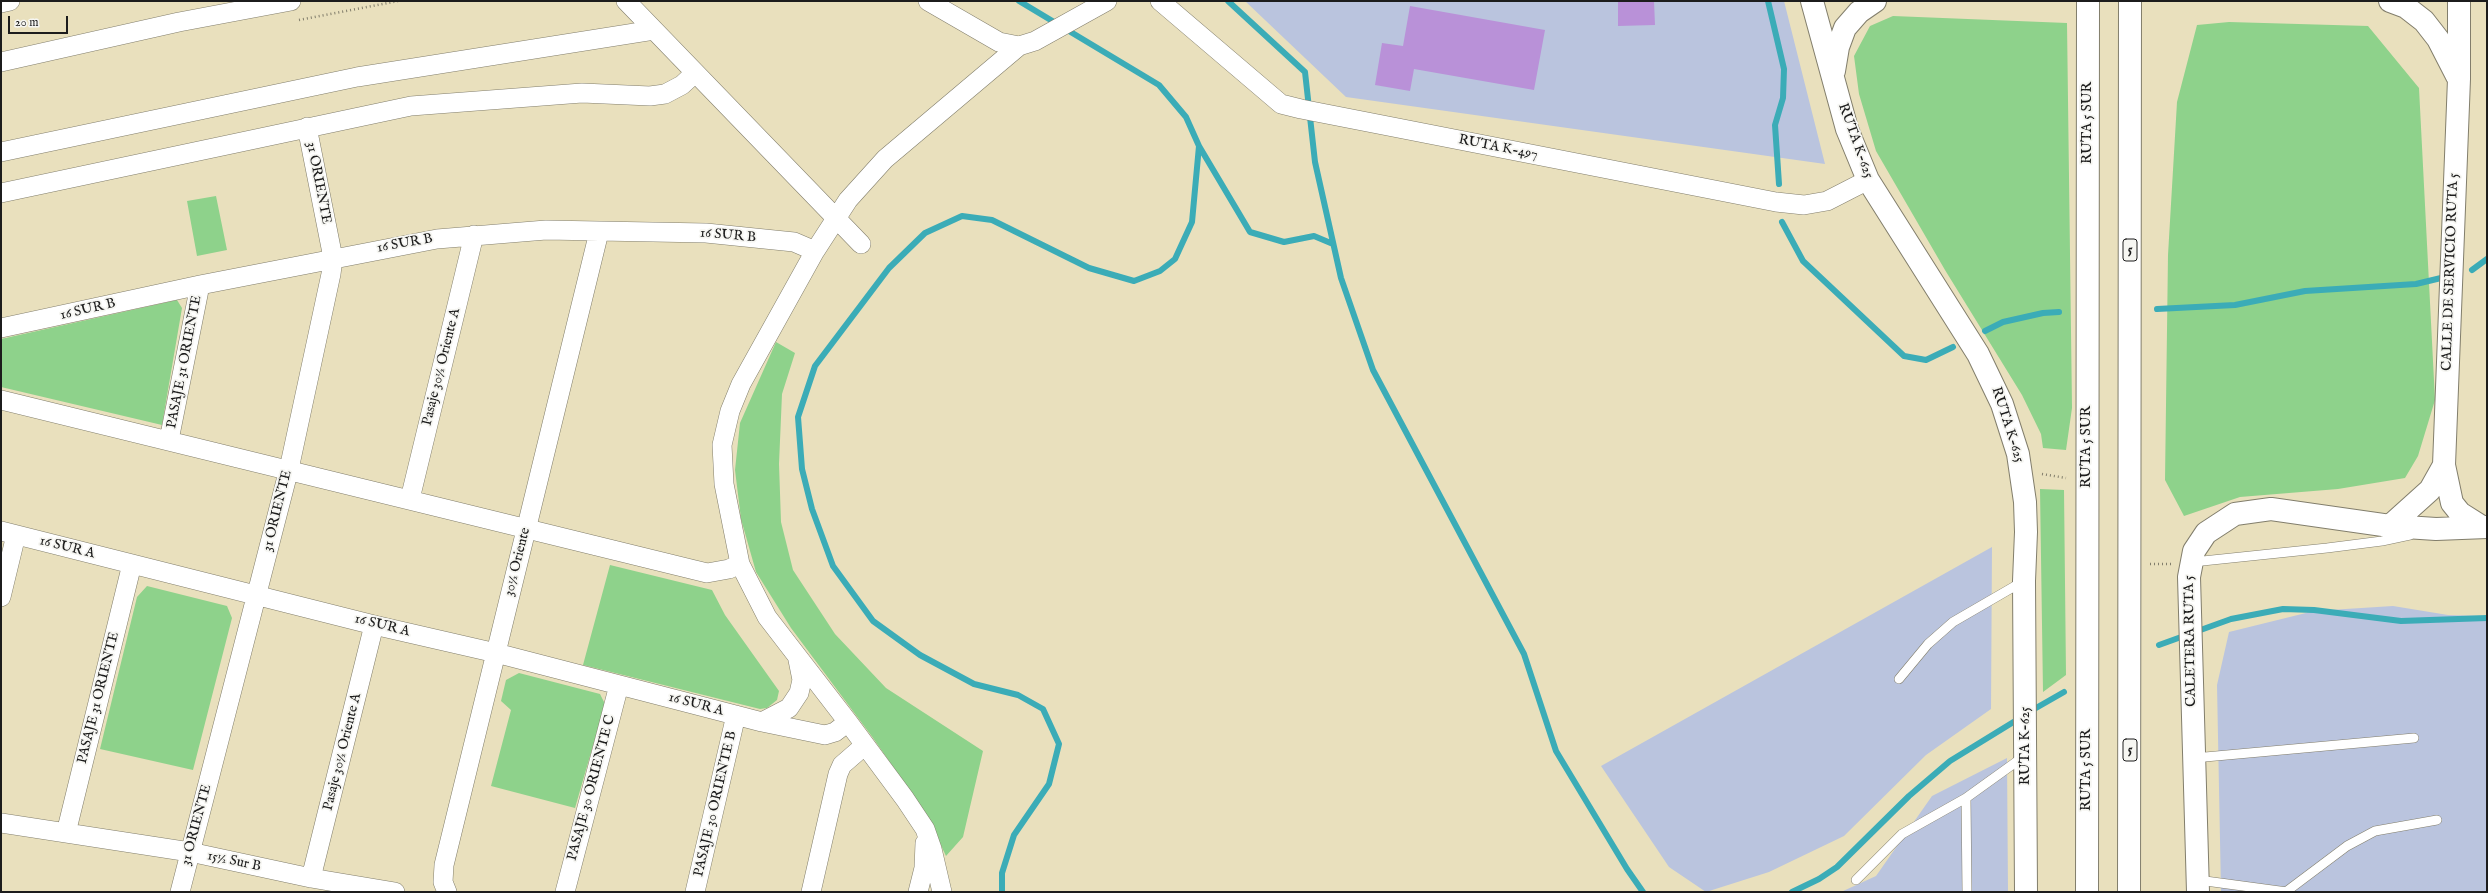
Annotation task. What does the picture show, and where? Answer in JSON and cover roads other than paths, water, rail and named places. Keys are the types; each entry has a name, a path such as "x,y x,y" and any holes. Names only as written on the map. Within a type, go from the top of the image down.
{"main road":[{"name":"RUTA K-625","path":"1812,1 1847,130 1868,180 1978,354 2002,404 2021,471 2026,532 2024,581 2026,694 2026,892"},
{"path":"1833,76 1838,47 1845,28 1859,12 1875,1"},
{"name":"RUTA 5 SUR","path":"2087,892 2088,1"},
{"name":"5","path":"2130,1 2130,892"},
{"path":"2390,1 2406,7 2424,21 2438,39 2459,79"},
{"name":"CALLE DE SERVICIO RUTA 5","path":"2459,1 2459,79 2444,466 2452,503 2460,513 2484,527"},
{"path":"2390,526 2430,490 2444,466"},
{"name":"CALETERA RUTA 5","path":"2198,886 2190,614 2191,562 2199,541 2206,532 2225,519 2247,511 2271,509 2390,526 2436,529 2484,527"}],"street":[{"path":"1,3 10,1"},
{"path":"1,62 179,22 291,1"},
{"path":"626,1 861,244"},
{"path":"928,1 999,42 1027,43"},
{"name":"RUTA K-497","path":"1160,1 1281,104 1332,116 1776,202 1804,205 1826,201 1868,180"},
{"path":"942,892 932,849 925,830 906,799 766,617 740,564 724,484 722,445 730,411 741,384 815,251 848,200 885,159 1027,43 1106,2"},
{"path":"1,152 356,76 654,30"},
{"path":"1,192 307,126 411,106 500,97 582,93 650,96 665,94 682,85 695,73"},
{"name":"31 ORIENTE","path":"180,892 289,469 331,274 333,258 307,126"},
{"name":"16 SUR B","path":"1,328 200,285 437,239 546,230 706,233 794,242 815,251"},
{"name":"30½ Oriente","path":"447,892 443,882 444,865 599,232"},
{"name":"Pasaje 30½ Oriente A","path":"410,499 474,236"},
{"name":"PASAJE 31 ORIENTE","path":"170,440 200,285"},
{"path":"1,400 289,469 708,573 740,564"},
{"path":"1,597 9,533"},
{"name":"16 SUR A","path":"9,533 257,594 374,625 496,653 762,722 825,735 835,732 848,722"},
{"name":"PASAJE 31 ORIENTE","path":"66,833 132,564"},
{"name":"Pasaje 30½ Oriente A","path":"311,878 374,625"},
{"path":"762,722 789,708 799,693 802,680 796,656"},
{"name":"PASAJE 30 ORIENTE C","path":"565,892 619,685"},
{"name":"PASAJE 30 ORIENTE B","path":"695,892 736,715"},
{"path":"811,892 838,774 842,766 865,745"},
{"name":"15½ Sur B","path":"1,823 190,852 311,878 395,892"},
{"path":"918,892 924,868 925,830"}],"lane":[{"path":"2191,562 2382,541 2436,529"},
{"path":"1899,679 1928,644 1953,622 2024,581"},
{"path":"2194,758 2414,738"},
{"path":"1856,880 1902,834 1966,798 2026,756"},
{"path":"1966,798 1967,892"},
{"path":"2198,886 2287,892 2347,846 2375,830 2437,820"}],"waterway":[{"path":"1002,892 1002,873 1014,835 1049,784 1059,744 1043,709 1018,695 974,684 920,655 873,621 833,566 812,509 802,469 798,417 815,366 889,268 925,233 962,216 992,220 1089,268 1134,281 1160,271 1175,259 1192,222 1199,146 1186,117 1159,85 1019,1"},
{"path":"1228,1 1305,72 1315,162 1341,278 1373,370 1524,654 1556,751 1627,869 1643,892"},
{"path":"1768,1 1784,69 1783,98 1775,125 1779,184"},
{"path":"1199,146 1250,232 1284,242 1314,236 1333,244"},
{"path":"1782,222 1803,261 1904,356 1926,360 1953,347"},
{"path":"2472,270 2487,259"},
{"path":"2157,309 2235,305 2305,291 2416,284 2441,278"},
{"path":"1985,331 2003,322 2043,313 2059,312"},
{"path":"2159,645 2231,619 2283,609 2314,610 2401,621 2487,618"},
{"path":"2029,712 2064,692"},
{"path":"1792,892 1819,879 1837,867 1909,796 1950,761 2020,718"}]}
